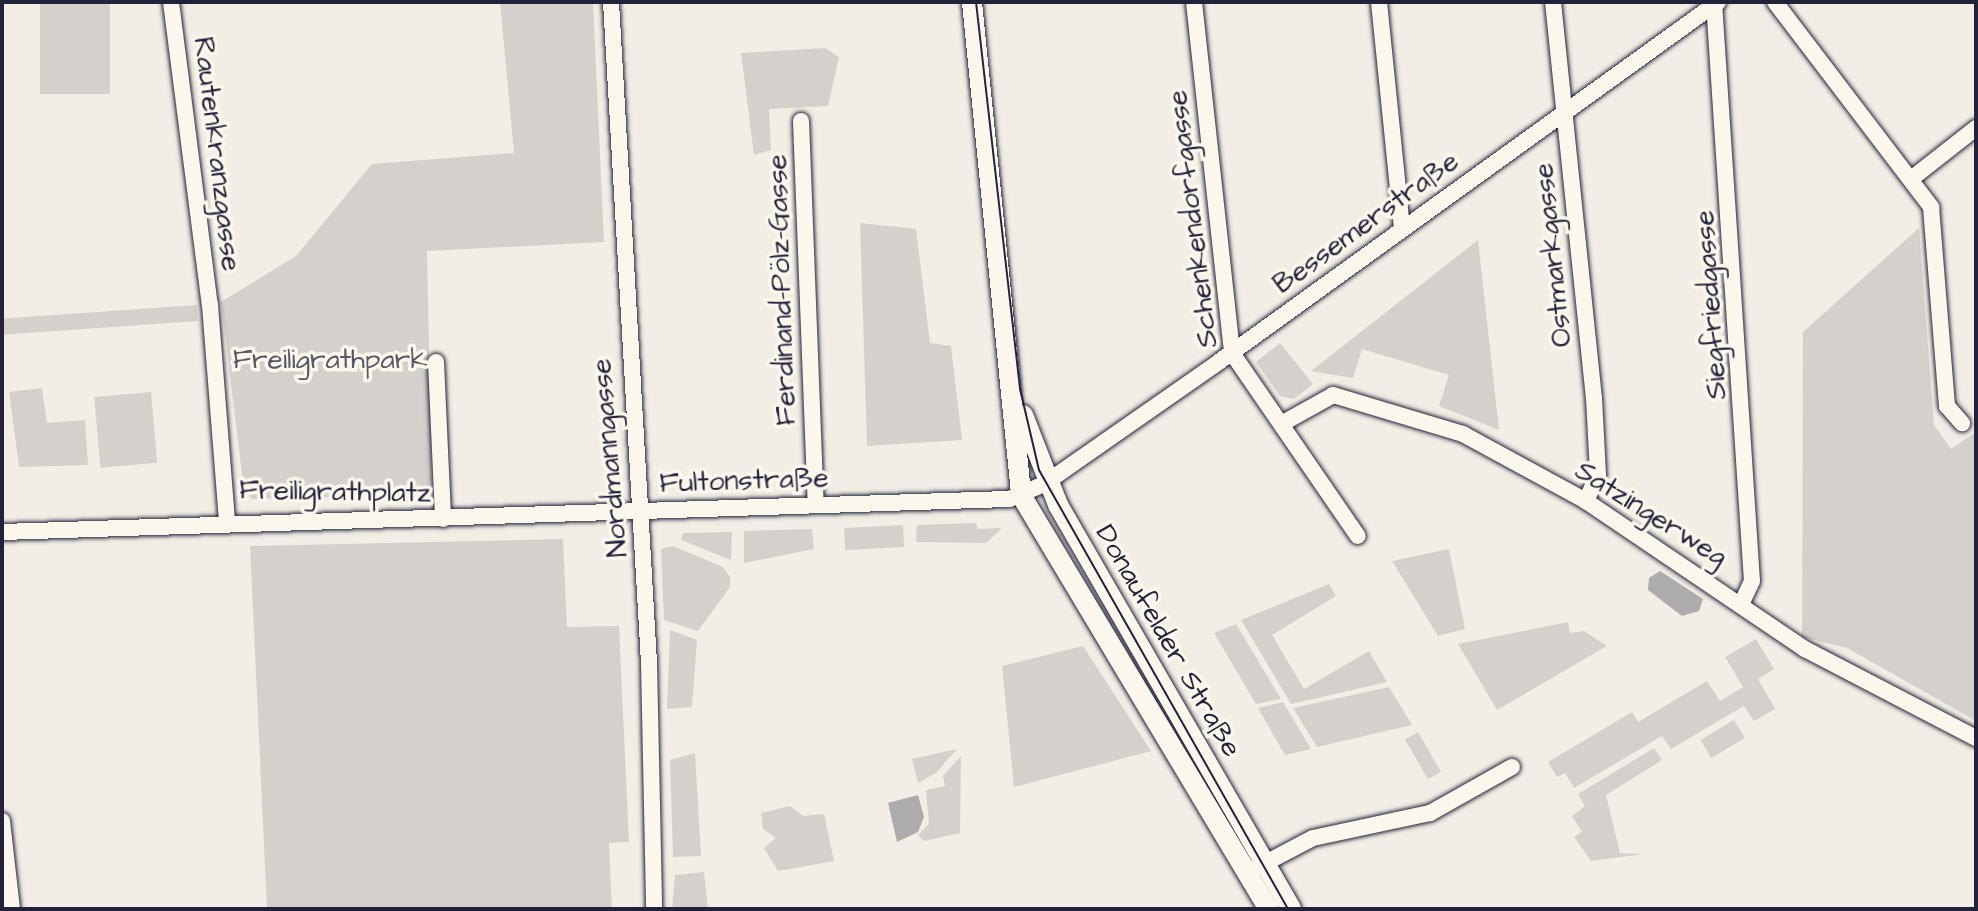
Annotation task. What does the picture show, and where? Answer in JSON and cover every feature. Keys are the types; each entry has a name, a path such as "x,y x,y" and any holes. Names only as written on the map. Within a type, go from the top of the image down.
{"main road":[{"name":"Donaufelder Straße","path":"972,2 1016,392 1021,495 1256,868 1291,909"},
{"name":"Donaufelder Straße","path":"1016,392 1045,484 1256,868 1269,909"}],"street":[{"name":"Rautenkranzgasse","path":"171,2 211,312"},
{"name":"Nordmanngasse","path":"611,2 633,482 641,510 654,909"},
{"name":"Schenkendorfgasse","path":"1194,2 1232,353 1358,536"},
{"path":"1379,2 1402,229"},
{"name":"Ostmarkgasse","path":"1553,2 1594,398 1598,475 1586,501"},
{"path":"1775,2 1931,207 1947,406 1962,423"},
{"name":"Bessemerstraße","path":"1045,484 1232,353 1715,3"},
{"name":"Siegfriedgasse","path":"1715,3 1751,551 1752,581 1742,602"},
{"name":"Ferdinand-Pölz-Gasse","path":"801,121 816,504"},
{"path":"1911,179 1976,128"},
{"name":"Freiligrathplatz","path":"211,312 227,522 443,519 436,362"},
{"name":"Satzingerweg","path":"1283,423 1325,396 1354,400 1463,434 1586,501 1742,602 1805,649 1973,731"},
{"name":"Fultonstraße","path":"443,519 1021,495 1045,484"},
{"path":"2,532 227,522"},
{"path":"1256,868 1313,838 1430,813 1512,767"},
{"path":"2,821 12,909"}],"green space":[{"path":"40,2 110,2 110,94 40,94"},
{"name":"Freiligrathpark","path":"500,2 593,2 604,242 427,251 432,494 252,499 244,490 221,302 296,256 372,164 514,153"},
{"path":"825,48 839,57 828,106 769,109 771,150 754,155 741,53"},
{"path":"860,223 916,229 930,343 951,346 962,440 867,446"},
{"path":"1919,228 1934,425 1951,449 1976,432 1976,721 1847,648 1802,637 1803,332"},
{"path":"1478,240 1499,430 1439,406 1449,375 1362,349 1353,378 1311,371"},
{"path":"197,305 198,321 2,335 2,319"},
{"path":"1280,343 1313,384 1294,399 1280,396 1256,362"},
{"path":"42,388 47,423 85,420 88,465 19,467 9,392"},
{"path":"151,392 157,463 100,468 94,397"},
{"path":"976,523 978,529 1002,528 986,543 916,542 917,525"},
{"path":"903,525 904,547 845,550 844,528"},
{"path":"812,529 814,549 744,563 744,531"},
{"path":"732,532 731,560 681,540 683,533"},
{"path":"563,539 567,627 619,626 629,842 609,843 612,909 267,909 250,546"},
{"path":"673,546 723,567 730,577 730,587 698,631 664,620 661,549"},
{"path":"1449,549 1465,629 1438,636 1392,561"},
{"path":"1329,584 1336,596 1272,635 1304,689 1369,651 1387,682 1291,704 1241,620"},
{"path":"1568,622 1570,633 1584,631 1607,646 1497,710 1458,644"},
{"path":"1236,624 1281,699 1256,704 1214,633"},
{"path":"670,630 697,640 692,707 667,709"},
{"path":"1756,639 1774,669 1758,679 1775,709 1754,721 1744,706 1671,749 1662,736 1574,788 1565,773 1557,777 1548,762 1632,712 1638,722 1707,681 1720,701 1743,687 1725,657"},
{"path":"1083,646 1151,751 1014,787 1002,666"},
{"path":"1389,687 1412,725 1317,747 1293,708"},
{"path":"1283,702 1311,749 1285,755 1258,708"},
{"path":"1734,720 1745,738 1711,758 1701,740"},
{"path":"1418,732 1441,772 1428,779 1405,740"},
{"path":"1654,748 1662,760 1606,795 1620,853 1644,854 1591,861 1574,837 1582,832 1572,816 1585,806 1578,794"},
{"path":"957,749 936,773 918,783 912,759"},
{"path":"695,753 701,856 673,857 670,760"},
{"path":"961,756 960,833 924,841 918,835 929,824 926,790 945,786 943,776"},
{"path":"790,806 803,816 824,814 834,861 778,871 764,848 776,838 763,829 761,813"},
{"path":"704,872 708,909 672,909 675,875"}],"shaded area":[{"path":"1660,571 1703,599 1699,611 1682,616 1648,590 1649,578"},
{"path":"918,795 924,817 918,832 897,842 888,803"}],"tram line":[{"path":"976,2 1020,389 1039,470 1288,909"}]}
